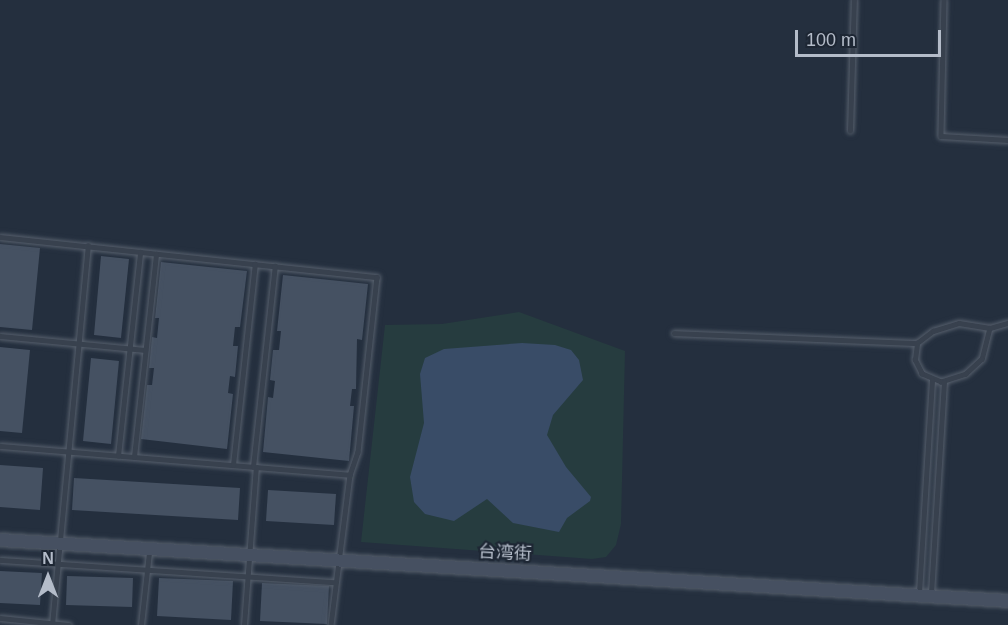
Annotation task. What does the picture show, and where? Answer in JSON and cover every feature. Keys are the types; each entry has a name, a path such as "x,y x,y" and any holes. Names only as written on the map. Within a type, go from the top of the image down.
{"main road":[{"name":"台湾街","path":"0,540 1008,602"}],"lane":[{"path":"850,131 854,0"},
{"path":"944,0 941,136 1008,140"},
{"path":"0,237 377,278 358,452 350,476 337,561 331,625"},
{"path":"52,624 88,246"},
{"path":"118,456 140,252"},
{"path":"134,457 156,254"},
{"path":"233,465 255,264"},
{"path":"244,625 249,577 254,467 275,266"},
{"path":"674,333 917,343 951,324 974,323 990,328 1008,323"},
{"path":"917,343 917,366 932,380 944,382 966,374 977,364 985,352 990,328"},
{"path":"0,336 145,350"},
{"path":"925,596 932,380"},
{"path":"925,596 944,382"},
{"path":"0,446 350,476"},
{"path":"141,625 149,549"},
{"path":"0,560 335,582"},
{"path":"0,618 69,625"}],"green space":[{"path":"519,312 625,351 621,524 616,545 606,557 592,559 361,542 385,325 442,324"}],"water":[{"path":"522,343 555,345 571,350 579,360 583,380 553,415 547,435 566,467 591,497 590,501 567,518 559,532 513,523 487,499 454,521 425,514 414,502 410,477 424,423 420,374 425,358 444,349"}],"building":[{"path":"0,244 40,248 32,330 0,327"},
{"path":"101,256 129,259 121,338 94,335"},
{"path":"161,262 247,271 240,327 235,327 233,346 238,346 235,377 230,376 228,393 233,394 227,449 141,439 147,385 152,385 154,368 149,368 152,337 157,338 159,318 155,318"},
{"path":"283,275 368,284 362,340 357,339 356,389 352,389 350,406 354,406 349,461 263,452 268,397 273,398 275,381 270,380 273,350 279,350 281,331 277,331"},
{"path":"0,347 30,350 22,433 0,431"},
{"path":"91,358 119,361 111,444 83,441"},
{"path":"0,465 43,468 40,510 0,507"},
{"path":"74,478 240,488 238,520 72,510"},
{"path":"268,490 336,494 334,525 266,521"},
{"path":"0,571 42,573 40,605 0,603"},
{"path":"67,576 133,578 132,607 66,605"},
{"path":"159,578 233,581 231,620 157,616"},
{"path":"262,583 329,586 327,624 260,621"}]}
